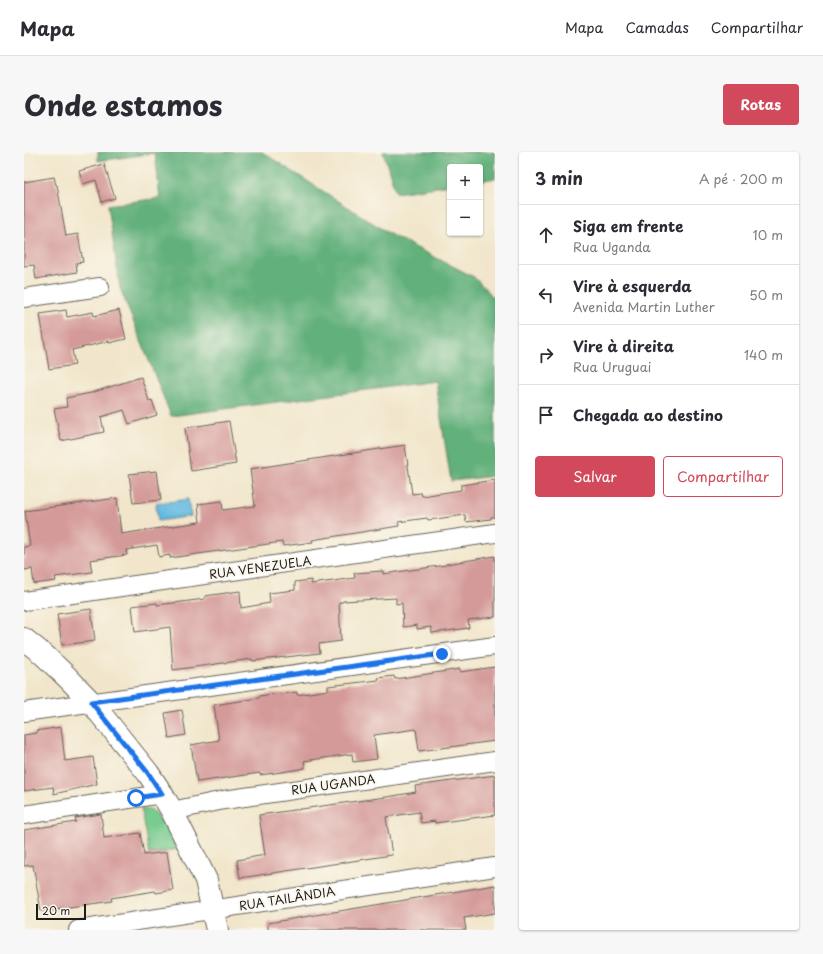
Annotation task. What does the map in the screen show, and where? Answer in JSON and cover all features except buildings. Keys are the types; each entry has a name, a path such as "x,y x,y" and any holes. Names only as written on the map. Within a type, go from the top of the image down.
{"main road":[{"path":"24,639 44,655 91,702 148,773 167,803 206,880 215,920"}],"street":[{"path":"24,298 100,287"},
{"name":"RUA VENEZUELA","path":"24,601 495,533"},
{"path":"24,712 495,646"},
{"name":"RUA UGANDA","path":"24,815 167,803 224,800 495,760"},
{"name":"RUA TAILÂNDIA","path":"78,930 215,920 495,867"}],"green space":[{"path":"98,152 262,152 393,236 474,277 495,299 495,476 451,481 435,381 171,416 120,288 108,205 160,198 155,153 98,161"},
{"path":"383,152 495,152 495,178 483,180 483,164 447,164 447,185 396,193"},
{"path":"141,809 151,810 166,827 177,849 149,854"}],"water":[{"path":"188,499 191,516 158,521 156,504"}],"route":[{"path":"136,798 162,794 148,773 91,702 442,654"}]}
